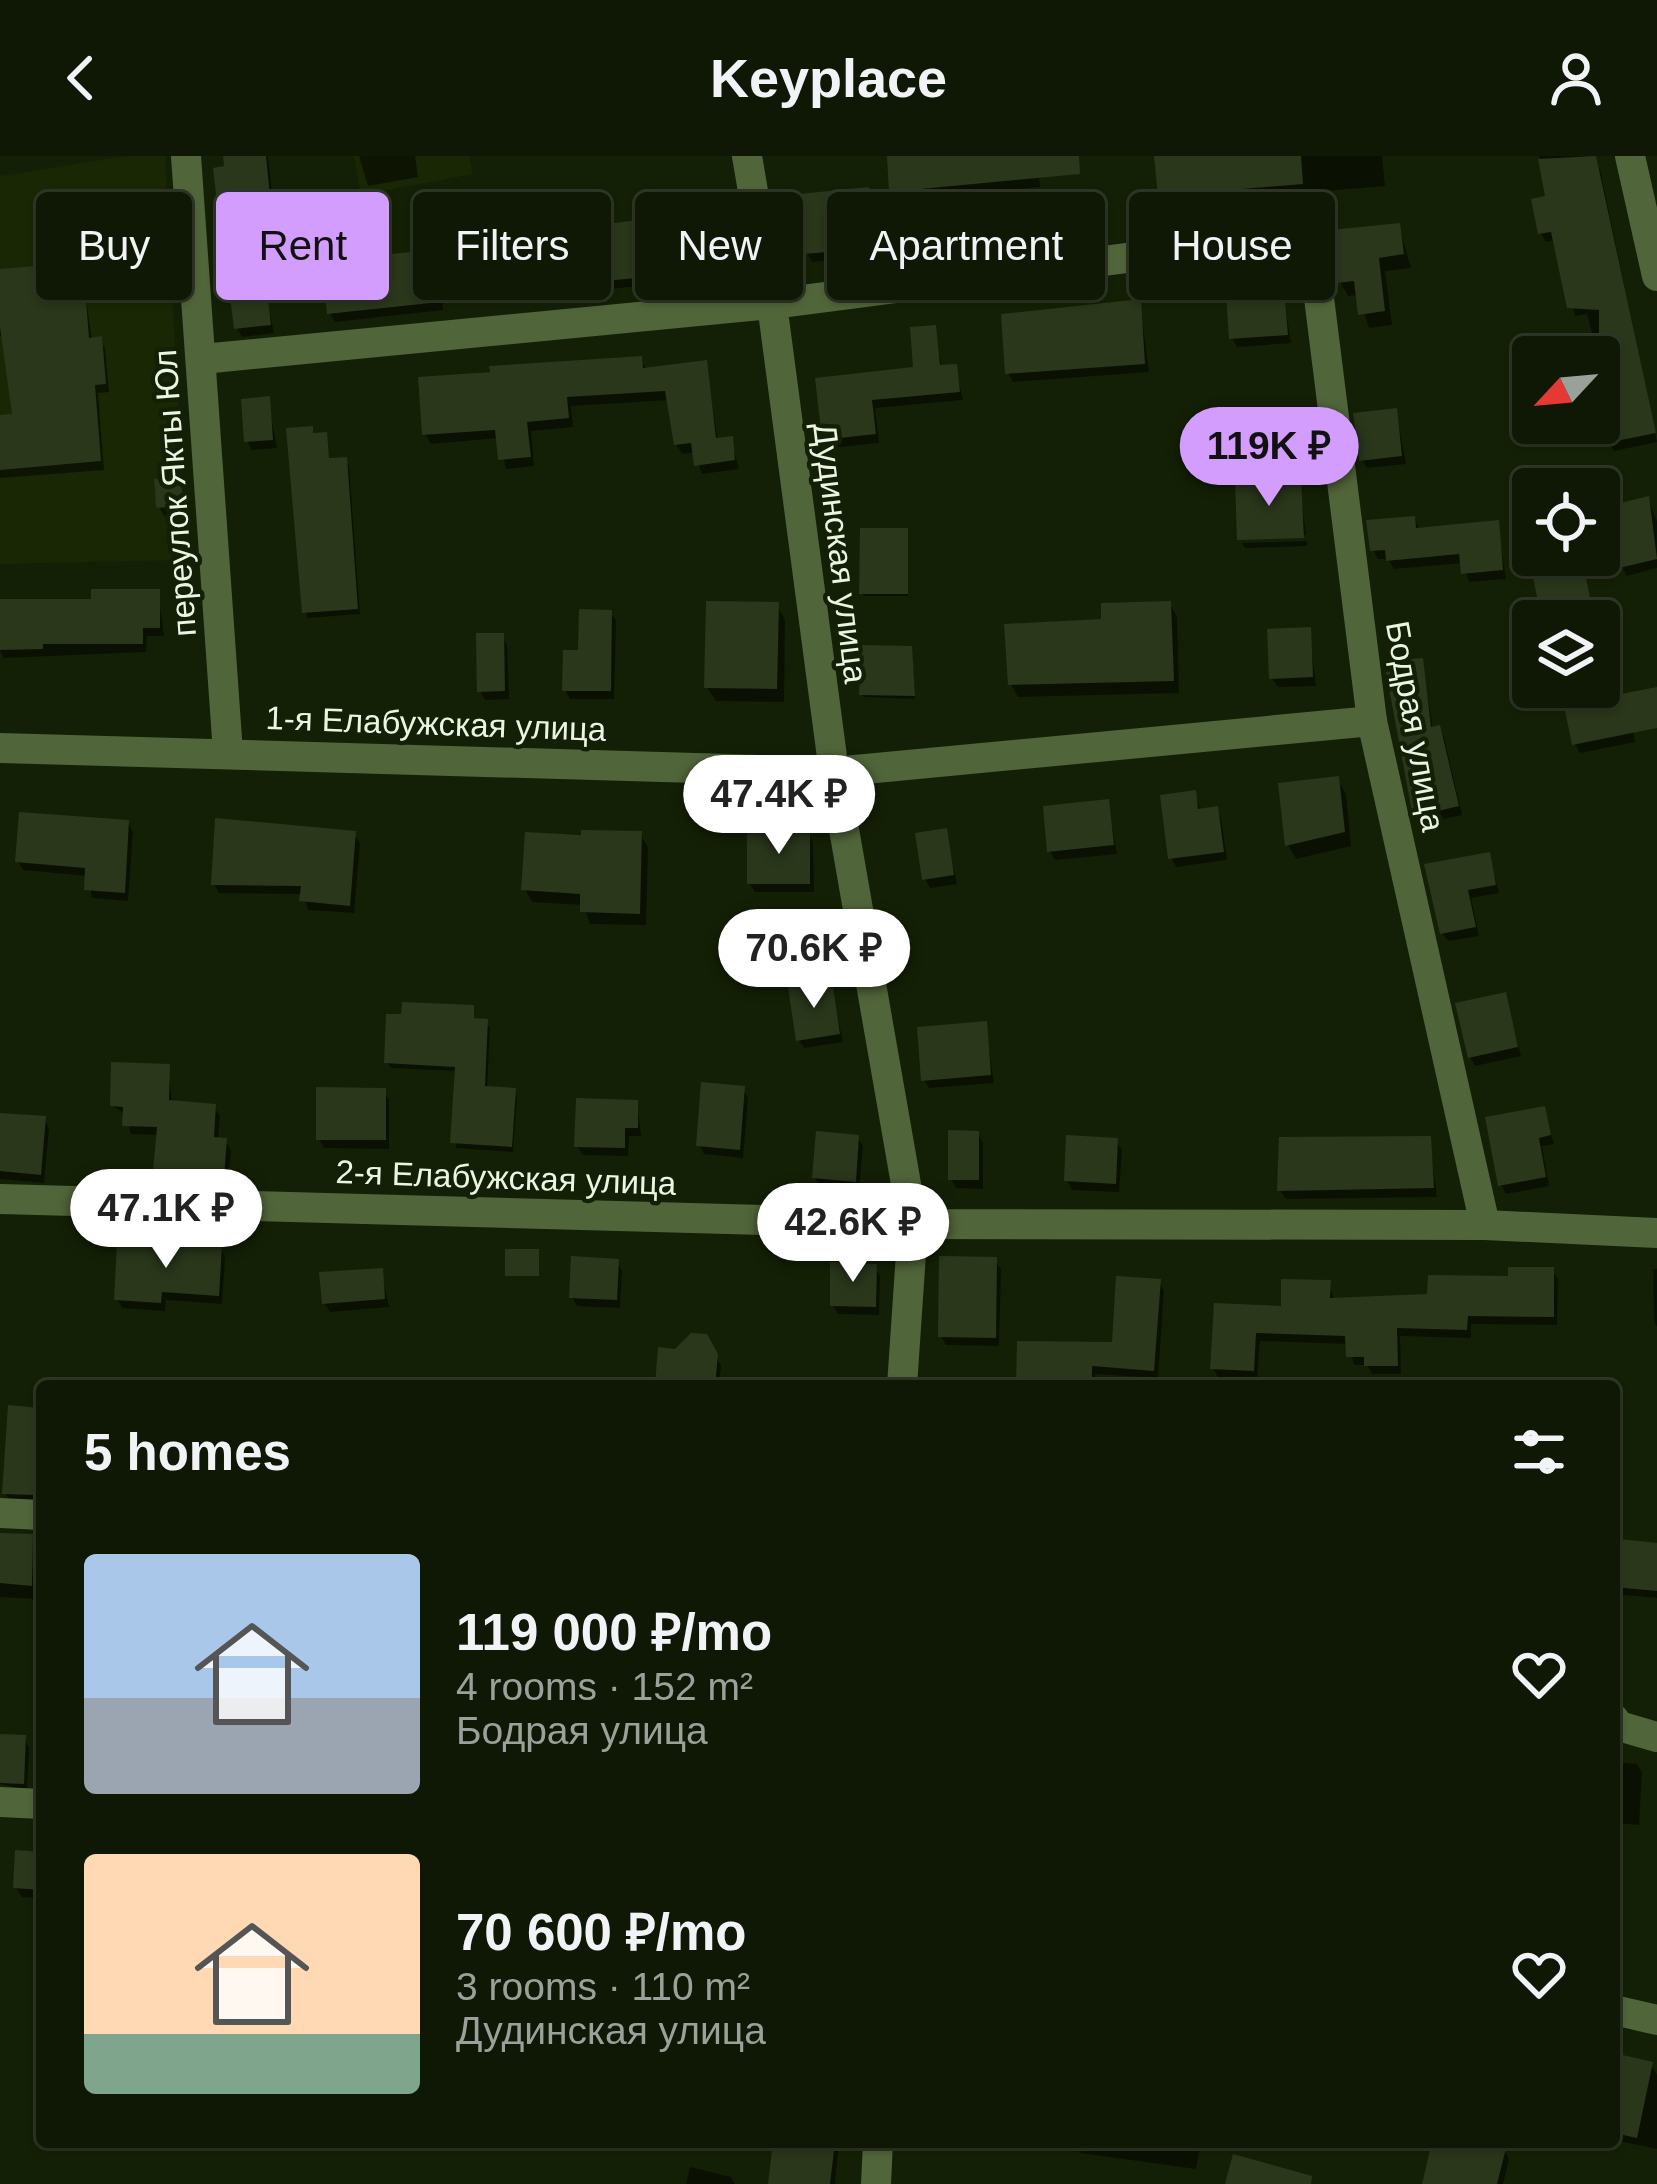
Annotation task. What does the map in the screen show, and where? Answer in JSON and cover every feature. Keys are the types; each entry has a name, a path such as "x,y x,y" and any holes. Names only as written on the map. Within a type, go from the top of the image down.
{"street":[{"name":"переулок Якты Юл","path":"186,156 228,753"},
{"name":"Дудинская улица","path":"747,156 772,304 834,772 913,1224 902,1380"},
{"path":"1630,156 1657,276"},
{"name":"Бодрая улица","path":"772,304 1311,234 1372,721 1485,1225"},
{"path":"202,358 772,304"},
{"name":"1-я Елабужская улица","path":"0,748 834,772 1372,721"},
{"name":"2-я Елабужская улица","path":"0,1199 913,1224 1485,1225 1657,1233"},
{"path":"0,1513 36,1515"},
{"path":"1620,1727 1657,1737"},
{"path":"0,1802 36,1804"},
{"path":"1620,2011 1657,2020"},
{"path":"876,2184 878,2148"}],"shaded area":[{"path":"127,156 165,156 167,192 36,192 36,300 172,300 186,560 0,564 0,176"},
{"path":"354,156 469,156 473,174 360,192"}],"building":[{"path":"223,156 266,156 270,192 216,194 213,168 224,166"},
{"path":"887,156 1079,156 1080,174 889,192"},
{"path":"1154,156 1301,156 1303,184 1158,192"},
{"path":"1596,156 1656,433 1620,440 1620,336 1599,336 1599,310 1567,308 1551,232 1538,234 1531,199 1545,196 1538,159"},
{"path":"869,187 869,192 827,192 827,252 804,254 803,194"},
{"path":"635,220 635,278 611,280 611,223"},
{"path":"1400,223 1404,254 1379,258 1385,311 1358,315 1354,281 1337,283 1335,230"},
{"path":"413,252 413,300 440,302 327,314 325,300 389,300 389,254"},
{"path":"36,266 36,300 86,300 89,338 102,336 106,384 95,385 101,461 0,470 0,415 12,414 0,327 0,269"},
{"path":"231,300 268,300 271,325 234,329"},
{"path":"1141,300 1145,364 1005,374 1001,314"},
{"path":"1227,300 1285,300 1288,335 1229,339"},
{"path":"936,325 940,365 957,364 960,392 872,400 876,434 822,440 815,378 913,367 910,327"},
{"path":"642,356 643,368 707,360 716,438 733,436 735,460 694,466 691,443 674,445 665,391 567,397 569,418 527,422 531,457 498,460 495,430 422,435 418,377 490,372 489,366"},
{"path":"270,396 273,440 244,442 241,399"},
{"path":"1397,408 1402,456 1359,461 1353,413"},
{"path":"313,426 313,433 327,432 329,458 347,457 358,609 302,613 286,428"},
{"path":"181,476 183,506 156,508 154,479"},
{"path":"1301,477 1304,538 1237,540 1235,479"},
{"path":"1649,496 1657,559 1620,568 1620,503"},
{"path":"1415,516 1416,528 1499,520 1503,570 1461,574 1459,554 1386,561 1385,550 1370,551 1366,520"},
{"path":"860,528 908,528 908,594 859,594"},
{"path":"1586,576 1591,600 1538,600 1533,577"},
{"path":"91,589 160,589 160,628 143,628 143,644 43,644 43,649 0,650 0,599 91,599"},
{"path":"706,601 779,602 777,689 704,688"},
{"path":"1171,601 1174,681 1008,685 1004,624 1101,619 1101,603"},
{"path":"579,609 612,610 611,691 562,691 563,650 578,650"},
{"path":"1311,627 1313,677 1269,679 1267,629"},
{"path":"476,633 504,633 505,691 477,692"},
{"path":"861,645 912,646 915,696 859,695"},
{"path":"1423,658 1431,727 1440,725 1459,806 1413,817 1386,672 1398,671 1397,660"},
{"path":"1657,687 1657,728 1572,745 1565,708 1620,708 1620,694"},
{"path":"1339,776 1345,832 1285,846 1278,783"},
{"path":"1196,790 1198,809 1218,806 1224,852 1168,859 1160,795"},
{"path":"1109,799 1114,845 1047,852 1043,806"},
{"path":"19,812 129,820 125,893 84,890 85,868 15,862"},
{"path":"215,818 356,831 350,906 299,901 301,886 211,885"},
{"path":"947,828 954,875 922,880 915,833"},
{"path":"581,830 642,831 640,914 580,912 580,894 521,890 525,832 581,835"},
{"path":"810,830 810,884 747,884 747,831"},
{"path":"1490,852 1496,885 1468,890 1476,927 1440,934 1424,864"},
{"path":"832,980 840,1034 796,1041 788,987"},
{"path":"1506,992 1518,1047 1468,1058 1455,1003"},
{"path":"402,1002 474,1005 474,1018 488,1019 485,1086 516,1088 512,1147 450,1143 455,1067 384,1063 386,1014 401,1014"},
{"path":"987,1021 991,1075 921,1081 917,1027"},
{"path":"111,1062 170,1064 169,1100 216,1104 214,1137 227,1138 224,1178 153,1171 157,1127 122,1126 123,1107 110,1106"},
{"path":"701,1082 745,1086 740,1150 696,1146"},
{"path":"316,1087 386,1088 386,1140 316,1140"},
{"path":"576,1098 638,1100 638,1128 625,1128 625,1148 574,1147"},
{"path":"1545,1106 1551,1135 1539,1138 1546,1177 1498,1186 1485,1117"},
{"path":"0,1113 46,1116 41,1175 0,1171"},
{"path":"948,1130 979,1131 979,1180 948,1180"},
{"path":"816,1131 859,1135 856,1182 812,1178"},
{"path":"1066,1135 1118,1138 1116,1184 1064,1181"},
{"path":"1431,1136 1434,1188 1277,1191 1279,1137"},
{"path":"117,1242 222,1245 219,1296 162,1292 161,1303 114,1300"},
{"path":"505,1249 539,1249 539,1276 505,1276"},
{"path":"571,1256 619,1259 617,1300 569,1298"},
{"path":"939,1256 997,1257 996,1338 938,1337"},
{"path":"830,1262 877,1264 876,1307 830,1306"},
{"path":"1508,1267 1554,1267 1554,1317 1468,1316 1467,1330 1397,1328 1398,1366 1364,1366 1364,1357 1346,1357 1345,1336 1256,1333 1254,1371 1210,1369 1214,1303 1281,1306 1281,1279 1331,1280 1330,1298 1427,1294 1428,1275 1508,1276"},
{"path":"383,1268 385,1299 322,1304 319,1272"},
{"path":"1116,1276 1161,1279 1154,1371 1092,1366 1092,1380 1016,1380 1017,1341 1112,1342"},
{"path":"691,1333 707,1334 718,1354 716,1380 655,1380 658,1347 675,1349"},
{"path":"8,1405 36,1408 35,1495 2,1494"},
{"path":"0,1533 33,1534 32,1586 0,1583"},
{"path":"1620,1539 1657,1543 1657,1591 1620,1588"},
{"path":"0,1734 26,1735 24,1784 0,1783"},
{"path":"15,1850 36,1852 36,1890 13,1888"},
{"path":"1620,2054 1653,2062 1637,2138 1620,2134"},
{"path":"772,2148 834,2148 830,2184 768,2184"},
{"path":"1431,2148 1506,2148 1497,2184 1422,2184"},
{"path":"1233,2154 1312,2176 1311,2184 1225,2184"}]}
